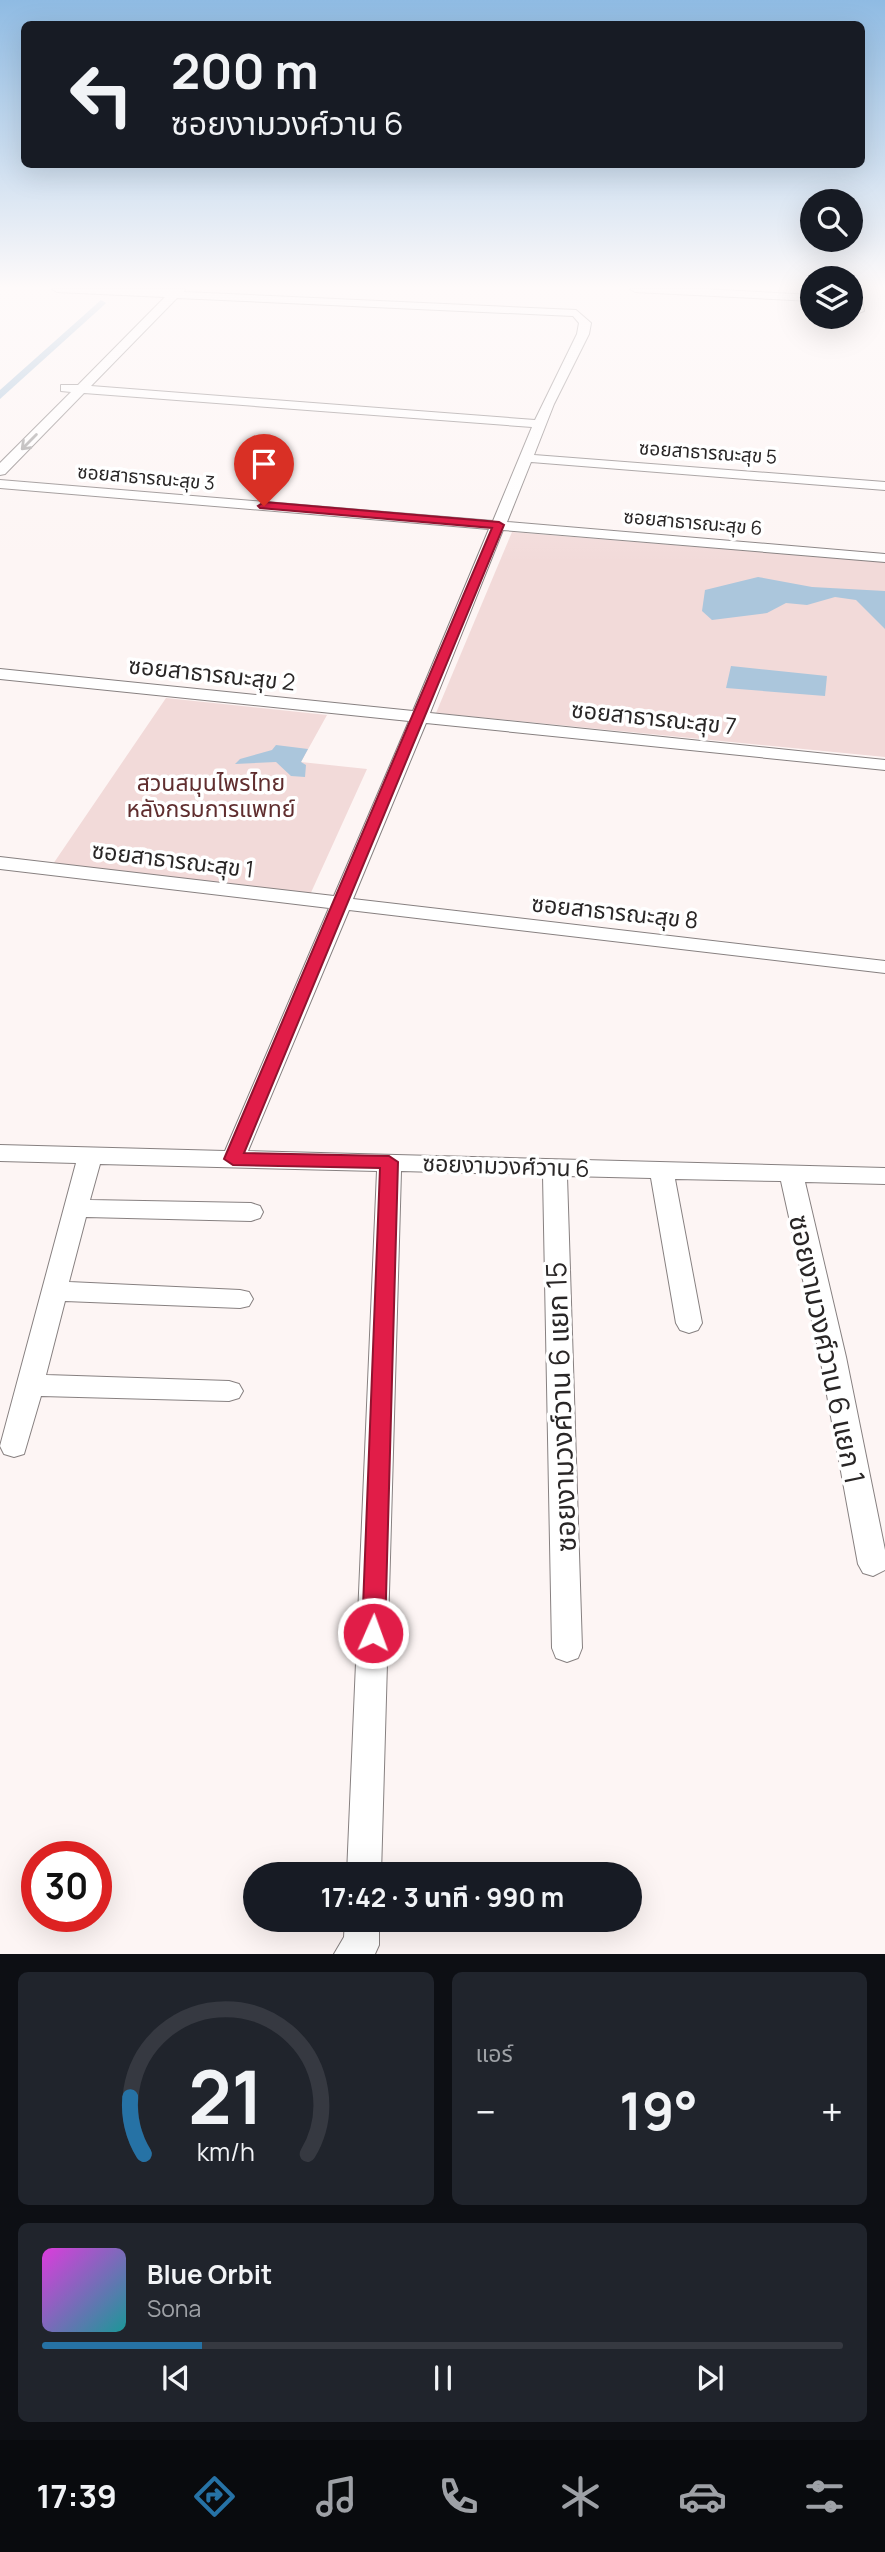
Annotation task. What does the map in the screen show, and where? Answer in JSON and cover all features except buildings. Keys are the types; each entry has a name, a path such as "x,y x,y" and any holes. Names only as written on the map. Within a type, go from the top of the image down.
{"street":[{"path":"0,452 74,380"},
{"path":"0,471 89,380"},
{"path":"233,1159 560,380"},
{"path":"65,388 541,424"},
{"name":"ซอยสาธารณะสุข 5","path":"527,458 885,485"},
{"name":"ซอยสาธารณะสุข 3","path":"0,484 499,525"},
{"name":"ซอยสาธารณะสุข 6","path":"499,525 885,558"},
{"name":"ซอยสาธารณะสุข 2","path":"0,674 419,718"},
{"name":"ซอยสาธารณะสุข 7","path":"419,718 885,765"},
{"name":"ซอยสาธารณะสุข 1","path":"0,863 340,904"},
{"name":"ซอยสาธารณะสุข 8","path":"340,904 885,967"},
{"name":"ซอยงามวงศ์วาน 6","path":"0,1153 885,1176"},
{"path":"14,1446 90,1155"},
{"path":"364,1862 389,1162"},
{"name":"ซอยงามวงศ์วาน 6 แยก 15","path":"555,1166 567,1648"},
{"path":"662,1170 689,1323"},
{"name":"ซอยงามวงศ์วาน 6 แยก 1","path":"790,1175 833,1357 873,1564"},
{"path":"76,1208 251,1212"},
{"path":"54,1291 240,1299"},
{"path":"30,1385 229,1391"},
{"path":"351,1954 361,1945 362,1932"}],"green space":[{"path":"512,532 885,562 885,757 436,713"},
{"name":"สวนสมุนไพรไทย หลังกรมการแพทย์","path":"166,698 327,715 301,762 367,769 309,897 51,867"}],"water":[{"path":"758,577 812,587 885,591 885,629 856,600 835,597 807,605 786,603 767,613 712,620 702,611 705,590"},
{"path":"731,666 827,676 825,696 726,688"},
{"path":"276,745 308,749 301,762 306,765 305,777 291,776 276,762 235,764 240,759 272,750"}],"waterway":[{"path":"0,396 17,380"}],"route":[{"path":"264,506 499,525 233,1159 389,1162 373,1633"}]}
